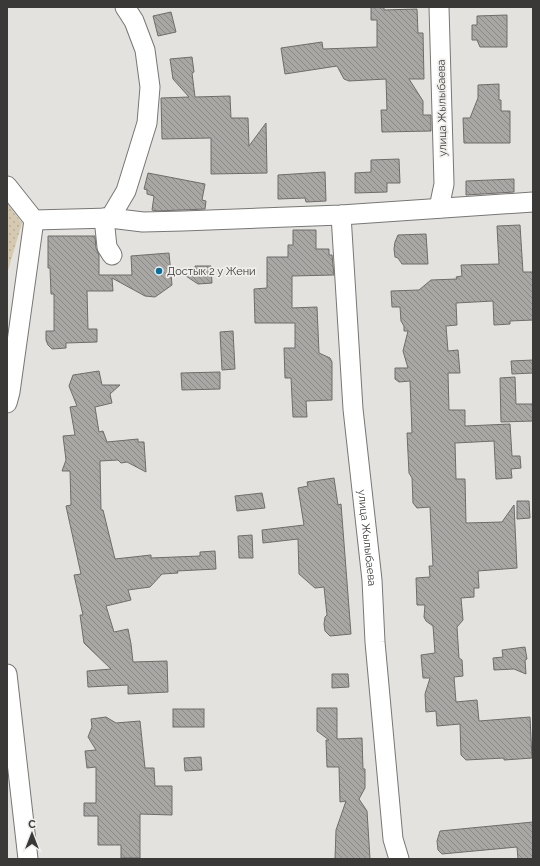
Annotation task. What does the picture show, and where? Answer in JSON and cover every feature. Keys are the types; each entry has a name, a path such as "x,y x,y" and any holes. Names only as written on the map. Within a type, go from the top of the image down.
{"street":[{"path":"112,255 107,247 107,218 126,191 147,123 150,86 145,50 134,21 125,7"},
{"name":"улица Жылыбаева","path":"438,208 444,184 439,7"},
{"path":"7,186 34,220 10,392 7,403"},
{"path":"34,220 107,218 156,222 341,215 533,202"},
{"name":"улица Жылыбаева","path":"341,215 353,409 372,580 375,642 393,839 399,859"},
{"path":"7,674 28,859"}],"shaded area":[{"path":"7,203 22,223 7,274"}],"building":[{"path":"371,7 384,7 384,10 417,9 418,33 423,33 424,79 409,79 423,101 423,115 431,115 431,131 382,132 381,110 387,110 386,79 349,81 344,79 337,66 285,74 281,48 322,42 323,49 377,47 377,20 371,20"},
{"path":"171,12 176,32 158,36 153,16"},
{"path":"507,15 507,47 480,47 477,40 472,40 472,25 477,25 477,16"},
{"path":"192,57 195,97 230,96 231,118 248,118 249,146 266,123 267,173 211,174 211,138 162,139 161,98 189,97 173,79 170,59"},
{"path":"499,84 501,111 510,111 510,143 464,143 463,118 470,118 478,98 478,85"},
{"path":"399,159 400,183 387,183 387,192 355,193 355,173 371,172 371,160"},
{"path":"325,172 326,201 306,202 305,198 278,199 278,175"},
{"path":"148,173 205,184 202,200 206,201 205,209 152,210 154,196 147,194 147,190 144,189"},
{"path":"514,179 514,192 466,195 466,181"},
{"path":"520,225 523,272 533,272 533,320 510,321 510,324 494,325 493,301 456,303 457,325 446,326 448,351 458,350 460,373 448,373 449,410 465,410 465,426 510,424 512,456 520,456 521,468 511,469 512,478 496,479 494,441 455,443 456,479 465,479 466,523 502,522 514,505 517,568 478,571 479,588 474,588 474,597 461,598 463,620 457,627 459,658 462,660 463,676 454,677 456,702 477,700 479,721 530,717 532,758 466,760 461,755 460,724 437,726 436,711 426,712 425,694 430,678 423,678 421,655 435,653 433,626 426,621 424,617 425,605 417,605 416,578 430,577 429,566 433,566 430,507 417,508 413,503 412,478 409,473 407,433 412,433 410,381 399,382 395,379 395,368 408,368 403,351 408,331 404,331 404,326 401,321 400,307 392,307 391,291 419,290 431,280 457,279 456,277 462,276 461,265 499,264 497,226"},
{"path":"293,230 316,230 316,249 329,249 329,255 332,255 334,275 292,276 292,308 317,307 319,353 330,358 332,362 332,400 306,401 307,417 293,417 291,378 285,378 284,348 295,348 295,323 255,323 254,289 267,288 267,257 288,257 288,245 293,245"},
{"path":"426,234 428,264 402,264 398,258 395,257 394,249 398,235"},
{"path":"48,236 95,236 96,248 99,255 99,275 132,275 131,256 169,253 172,285 155,297 145,296 112,278 113,291 87,291 88,329 97,329 97,342 66,343 66,348 52,349 46,340 46,331 54,331 54,294 51,294 50,268 48,268"},
{"path":"195,266 211,266 212,283 198,284 186,276 195,270"},
{"path":"233,331 235,369 222,370 220,332"},
{"path":"533,360 533,373 512,374 511,361"},
{"path":"99,371 102,385 120,385 110,394 112,403 95,407 99,432 103,431 107,442 138,439 138,442 144,442 146,472 127,462 121,463 118,460 100,461 101,510 103,510 115,559 151,555 151,558 200,556 200,552 215,551 216,569 177,571 178,573 162,574 150,587 128,590 131,600 106,606 114,632 128,629 133,662 167,661 168,692 128,694 128,685 88,687 87,671 111,669 84,643 80,615 83,615 74,575 81,574 66,506 71,505 70,471 62,471 66,460 63,436 75,435 70,407 77,406 69,386 73,375"},
{"path":"220,372 220,389 182,390 181,373"},
{"path":"515,377 516,404 533,404 533,421 501,422 500,378"},
{"path":"334,478 338,505 341,504 351,634 330,636 325,631 324,624 325,617 327,615 324,587 315,588 299,574 298,539 263,543 262,530 304,525 298,488 308,486 307,482"},
{"path":"262,493 265,508 237,511 235,496"},
{"path":"517,501 529,501 530,518 517,519"},
{"path":"252,535 253,558 239,558 238,536"},
{"path":"525,647 527,659 525,660 526,674 514,669 494,670 493,658 503,657 502,650"},
{"path":"332,674 348,674 349,687 332,688"},
{"path":"317,708 337,708 337,739 362,738 365,788 359,799 367,811 370,859 335,859 336,830 346,801 340,802 339,767 327,767 326,740 329,740 317,731"},
{"path":"173,709 204,709 204,727 173,727"},
{"path":"106,717 116,723 140,721 145,768 154,768 155,786 172,786 172,815 140,814 140,858 121,858 121,845 98,845 98,816 84,816 84,803 96,803 96,767 87,768 85,751 96,750 88,737 92,727 91,719"},
{"path":"201,757 202,770 185,771 184,758"},
{"path":"533,822 533,859 518,859 517,847 442,854 438,850 437,841 440,831"}],"place":[{"name":"Достык 2 у Жени","path":"159,271"}]}
